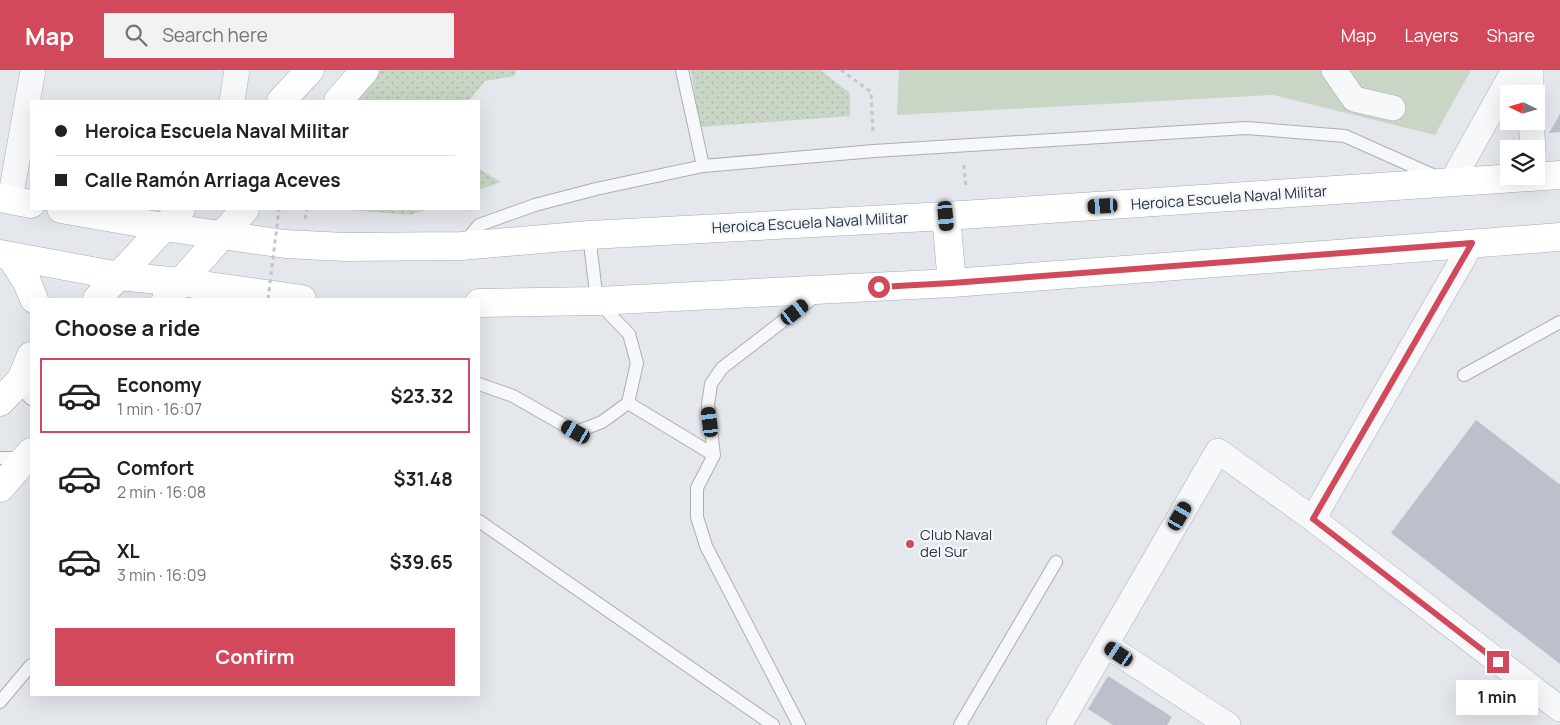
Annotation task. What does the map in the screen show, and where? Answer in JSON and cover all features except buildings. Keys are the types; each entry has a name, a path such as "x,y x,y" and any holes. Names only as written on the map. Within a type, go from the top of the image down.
{"main road":[{"path":"282,100 310,70"},
{"path":"339,100 365,70"},
{"name":"Heroica Escuela Naval Militar","path":"73,210 173,218 222,234 285,244 345,247 461,246 589,235 946,216 1500,179"},
{"path":"173,290 243,210"},
{"path":"946,216 952,283"},
{"path":"98,298 173,218"},
{"path":"480,304 597,301 952,283 1560,237"},
{"path":"5,255 119,276 173,290 288,298"},
{"path":"5,255 27,282 34,298"},
{"path":"0,402 29,376"},
{"path":"0,488 30,456"}],"street":[{"path":"14,201 33,70"},
{"path":"232,100 237,70"},
{"path":"1334,70 1354,99 1393,108"},
{"path":"1451,183 1514,70"},
{"path":"1530,85 1531,70"},
{"path":"1313,519 1472,243"},
{"path":"1060,725 1218,451 1313,519 1560,710"},
{"path":"1106,645 1228,725"}],"lane":[{"path":"682,70 703,166"},
{"path":"461,246 479,225 535,205 596,189 703,166 874,151 1246,128 1345,136 1451,183"},
{"path":"480,384 513,396 576,432 602,422 628,403 637,363 629,334 597,301 589,235"},
{"path":"799,725 710,554 697,517 697,488 714,455 708,405 711,384 722,368 824,290"},
{"path":"1464,375 1560,322"},
{"path":"628,403 714,455"},
{"path":"0,458 30,456"},
{"path":"480,523 773,725"},
{"path":"960,725 1056,562"},
{"path":"0,702 30,666"}],"path":[{"path":"841,70 871,92 874,151"},
{"path":"268,298 279,210"}],"green space":[{"path":"381,70 516,70 515,76 485,81 470,100 355,100"},
{"path":"691,70 820,70 850,93 850,116 700,127"},
{"path":"899,70 1471,70 1435,135 1273,95 897,115"},
{"path":"480,170 501,182 480,190"},
{"path":"349,210 425,210 411,215"}],"place":[{"name":"Club Naval del Sur","path":"910,544"}],"route":[{"path":"879,287 1472,243 1313,519 1498,662"}]}
